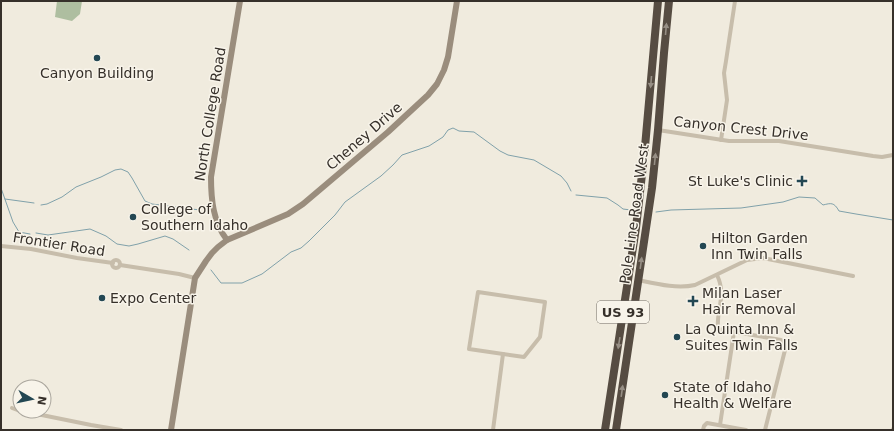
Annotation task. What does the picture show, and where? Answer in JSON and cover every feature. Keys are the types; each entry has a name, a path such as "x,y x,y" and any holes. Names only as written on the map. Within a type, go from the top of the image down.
{"highway":[{"name":"Pole Line Road West","path":"605,430 636,228 658,1"},
{"name":"Pole Line Road West","path":"616,430 652,188 669,1"}],"main road":[{"name":"North College Road","path":"227,240 222,234 214,216 211,193 211,177 240,1"},
{"name":"Cheney Drive","path":"227,240 288,214 303,204 388,132 428,95 437,84 444,70 448,57 457,1"},
{"path":"211,177 208,194 214,222 219,234 218,247"},
{"path":"170,430 195,278 206,261 218,247 227,240"}],"street":[{"path":"721,140 727,100 724,73 735,1"},
{"name":"Canyon Crest Drive","path":"658,130 729,141 779,141 873,156 893,155"},
{"name":"Frontier Road","path":"1,246 31,249 113,264 114,261 117,260 119,261 120,265 179,274 195,278"},
{"path":"638,280 688,287 747,260 763,258 853,276"},
{"path":"717,275 722,292 718,329 781,340 786,346 765,430"},
{"path":"478,292 545,302 540,337 524,357 503,354 469,349 478,292"},
{"path":"720,426 734,332"},
{"path":"493,430 503,354"},
{"path":"52,417 121,430"},
{"path":"703,430 707,423 746,430"}],"green space":[{"path":"57,1 82,1 80,14 72,21 55,17"}],"waterway":[{"path":"211,270 221,283 242,283 262,274 291,252 301,248 335,215 345,202 381,176 402,155 429,146 443,137 448,130 453,128 459,131 474,132 508,155 534,160 561,176 571,191"},
{"path":"41,205 47,204 62,197 76,187 115,170 121,169 128,172 145,201 152,204 200,210"},
{"path":"1,188 13,222 19,232 30,234"},
{"path":"576,195 607,198 623,209 631,210"},
{"path":"656,212 671,210 741,208 783,202 799,197 815,198 823,205 832,204 836,206 839,211 893,220"},
{"path":"5,199 34,203"},
{"path":"36,233 48,235 90,229 106,236 117,244 129,246 165,236 173,239 189,250"}],"place":[{"name":"Canyon Building","path":"97,58"},
{"name":"St Luke's Clinic","path":"802,181"},
{"name":"College of Southern Idaho","path":"133,217"},
{"name":"Hilton Garden Inn Twin Falls","path":"703,246"},
{"name":"Expo Center","path":"102,298"},
{"name":"Milan Laser Hair Removal","path":"693,301"},
{"name":"La Quinta Inn & Suites Twin Falls","path":"677,337"},
{"name":"State of Idaho Health & Welfare","path":"665,395"}]}
